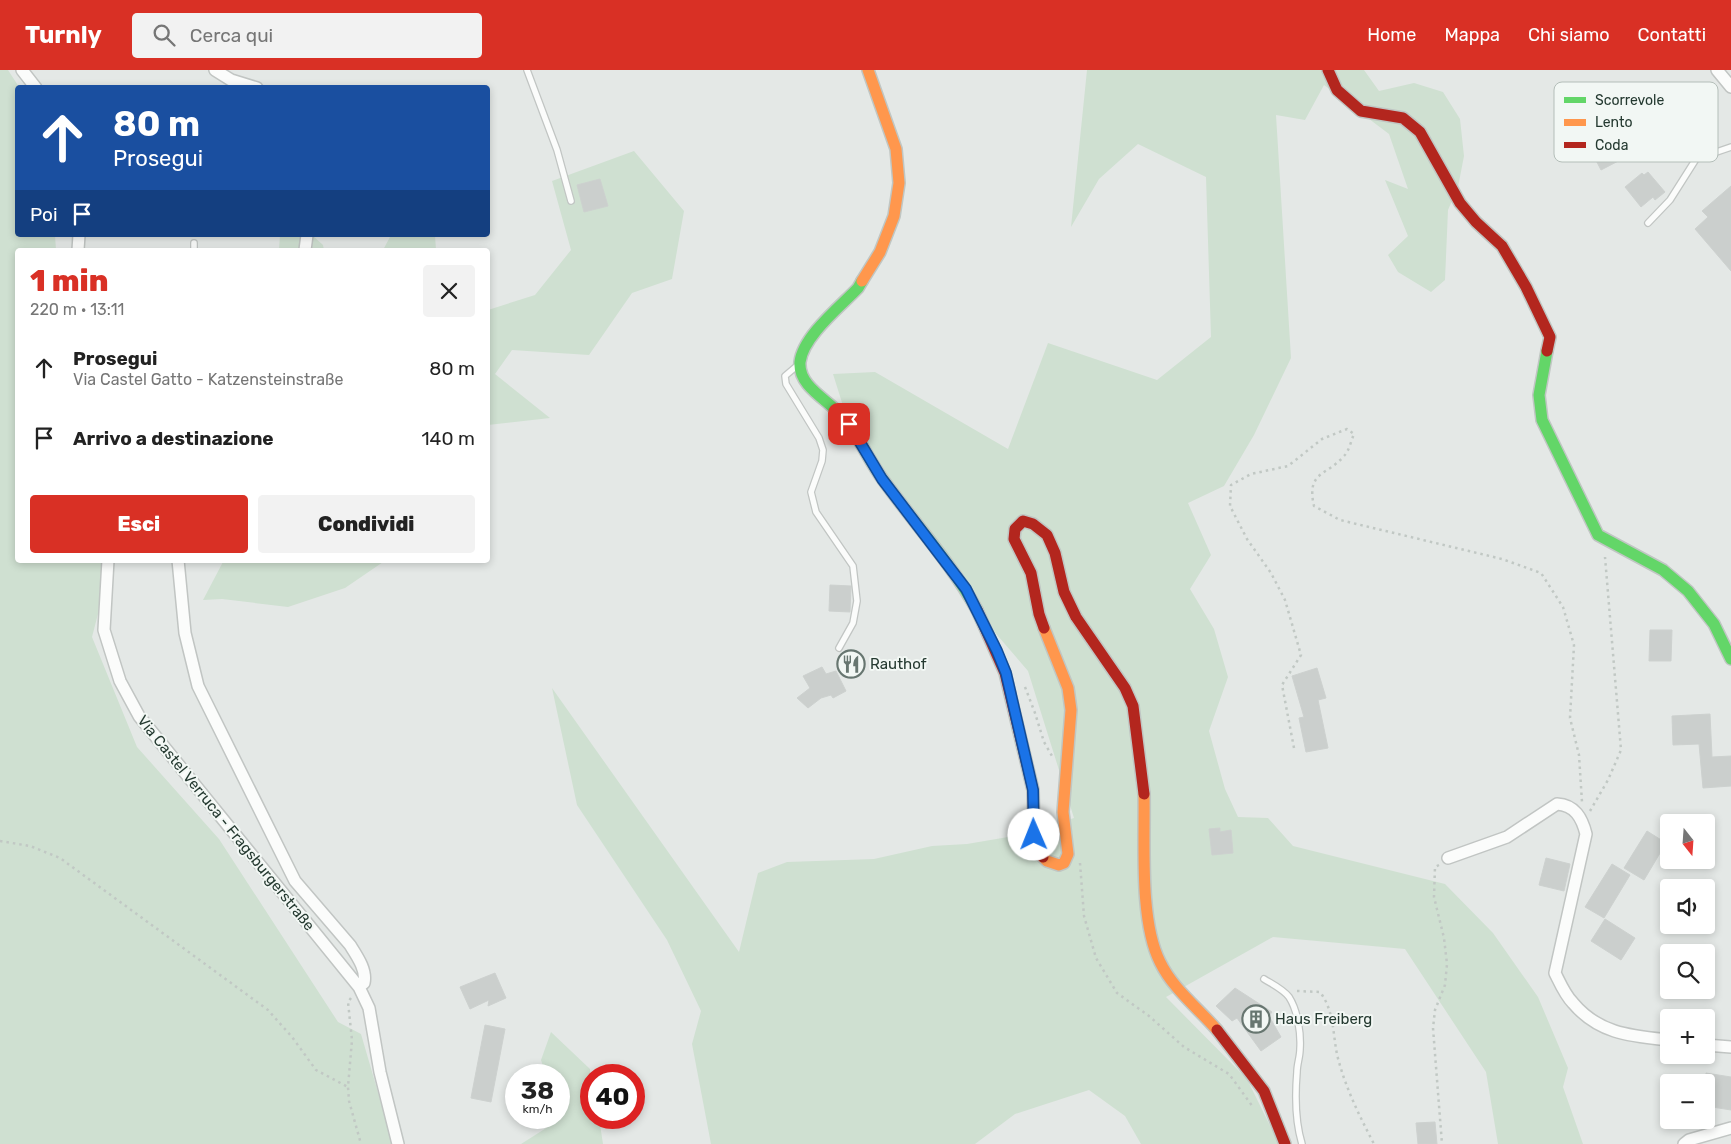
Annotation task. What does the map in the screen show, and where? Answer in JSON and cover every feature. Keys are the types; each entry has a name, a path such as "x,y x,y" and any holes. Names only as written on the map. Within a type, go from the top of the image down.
{"street":[{"path":"22,70 34,85"},
{"path":"215,70 231,80 247,85"},
{"path":"868,70 896,149 899,183 894,216 880,252 858,288 810,338 802,351 800,364 803,376 812,390 836,409 849,424 882,479 966,589 986,626 1006,673 1033,790 1034,835 1038,853 1047,861 1059,865 1064,863 1068,854 1063,812 1071,710 1068,688 1039,614 1031,573 1014,539 1015,529 1023,521 1033,524 1047,535 1054,553 1064,592 1076,617 1125,688 1133,706 1144,790 1147,920 1160,962 1179,990 1217,1029 1264,1091 1285,1144"},
{"path":"1328,70 1337,90 1361,110 1403,118 1420,132 1460,203 1476,222 1502,246 1526,287 1550,337 1539,395 1542,420 1598,535 1663,570 1688,591 1714,624 1731,659"},
{"path":"1716,70 1731,87"},
{"name":"Via Castel Verruca - Fragsburgerstraße","path":"108,563 104,630 120,681 139,716 359,987"},
{"path":"178,563 187,642 198,686 296,881 338,930 357,957 365,978 364,983 359,987 369,1008 380,1072 398,1144"},
{"path":"1448,858 1507,837 1557,804 1567,804 1574,809 1584,823 1586,834 1554,973 1572,1002 1589,1020 1604,1029 1660,1038"},
{"path":"1715,1045 1731,1047"},
{"path":"1684,1144 1689,1140 1731,1128"}],"lane":[{"path":"527,70 557,150 572,201"},
{"path":"1718,151 1731,147"},
{"path":"1648,223 1670,200 1694,162"},
{"path":"194,243 194,248"},
{"path":"800,364 791,369 785,376 786,384 819,438 823,450 822,462 811,492 816,512 853,566 857,601 853,623 839,648"},
{"path":"1264,979 1279,988 1288,997 1299,1027 1300,1049 1296,1102 1297,1128 1302,1144"}],"path":[{"path":"1294,748 1282,685 1301,654 1285,600 1271,573 1247,539 1230,506 1231,485 1251,474 1288,466 1322,439 1347,430 1354,434 1345,456 1317,476 1311,494 1314,506 1340,520 1502,559 1540,573 1563,608 1574,645 1570,718 1578,755 1584,823"},
{"path":"1584,823 1608,780 1621,750 1604,539"},
{"path":"1006,673 1017,679 1028,691 1044,742 1065,777"},
{"path":"0,841 30,846 60,858 268,1010 292,1037 316,1070 348,1087"},
{"path":"1080,857 1084,916 1096,958 1117,993 1149,1016 1184,1047 1229,1074 1256,1111"},
{"path":"1442,1144 1433,1028 1434,1010 1445,985 1447,964 1444,938 1434,897 1435,867 1448,858"},
{"path":"359,987 348,1002 352,1040 348,1087 349,1102 361,1144"},
{"path":"1288,997 1297,991 1307,990 1320,992 1327,1001 1341,1069 1350,1095 1374,1144"}],"green space":[{"path":"0,70 8,70 18,85 15,85 15,237 55,237 56,248 15,248 15,563 111,563 92,637 137,747 219,839 338,1022 361,1034 393,1144 0,1144"},
{"path":"1087,70 1364,70 1379,91 1414,83 1443,92 1460,119 1464,156 1458,187 1448,210 1445,280 1431,292 1398,272 1388,255 1408,236 1385,180 1408,189 1389,134 1324,85 1305,120 1276,115 1291,358 1254,435 1224,486 1188,503 1211,555 1190,589 1214,629 1228,677 1209,731 1225,789 1238,817 1268,818 1293,846 1445,884 1493,933 1538,997 1568,1068 1563,1087 1583,1144 1498,1144 1486,1072 1405,949 1273,937 1166,997 1247,1079 1279,1144 1141,1144 1125,1116 1089,1090 1015,1114 975,1144 711,1144 692,1044 701,1011 667,940 577,805 552,688 739,952 758,873 787,862 874,859 932,846 967,844 1014,836 1074,818 1028,671 979,614 844,409 833,374 875,372 1008,449 1048,343 1157,380 1211,337 1206,177 1138,144 1099,179 1071,227"},
{"path":"634,151 684,211 672,279 632,293 589,355 512,350 495,374 550,418 490,425 490,309 535,295 571,250 552,181"},
{"path":"280,237 314,237 324,248 279,248"},
{"path":"390,237 435,237 436,248 384,248"},
{"path":"222,563 382,563 345,588 288,607 222,599 203,600"},
{"path":"551,1032 585,1064 580,1064 580,1129 601,1129 603,1144 521,1144 545,1129 570,1129 570,1064 542,1064 541,1060"}],"building":[{"path":"1597,162 1616,162 1601,170"},
{"path":"1648,172 1665,192 1655,200 1653,197 1641,207 1625,187 1642,173 1644,175"},
{"path":"600,179 608,206 584,212 577,185"},
{"path":"1731,186 1731,271 1695,229 1708,217 1702,211"},
{"path":"830,585 851,586 850,612 829,611"},
{"path":"1650,630 1672,630 1671,661 1649,661"},
{"path":"822,667 826,674 836,671 846,691 833,698 831,695 821,698 808,708 797,698 810,688 803,676"},
{"path":"1317,668 1326,698 1318,700 1328,748 1306,752 1299,718 1304,717 1292,676"},
{"path":"1710,714 1712,757 1731,756 1731,786 1703,788 1699,744 1673,745 1672,716"},
{"path":"1220,828 1220,832 1231,830 1233,853 1212,855 1209,829"},
{"path":"1647,831 1660,839 1660,853 1644,880 1624,868"},
{"path":"1546,858 1570,864 1564,891 1539,885"},
{"path":"1612,864 1630,875 1604,918 1585,907"},
{"path":"1605,919 1635,938 1621,960 1591,941"},
{"path":"495,973 506,998 488,1006 489,1000 470,1009 460,987"},
{"name":"Haus Freiberg","path":"1235,988 1272,1012 1269,1016 1281,1037 1261,1051 1237,1018 1232,1021 1216,1006"},
{"path":"485,1025 505,1029 491,1102 471,1098"},
{"path":"1715,1074 1731,1077 1731,1110 1715,1107"},
{"path":"1435,1122 1437,1144 1418,1144 1416,1123"}],"traffic: fast":[{"path":"862,281 858,288 824,322 808,342 800,362 801,371 809,386 849,424 879,473 945,560 977,610"},
{"path":"1547,351 1539,395 1542,420 1598,535 1663,570 1688,591 1714,624 1731,659"}],"traffic: slow":[{"path":"862,281 880,252 894,216 899,183 896,149 868,70"},
{"path":"1043,857 1047,861 1059,865 1064,863 1068,854 1063,812 1071,710 1068,688 1044,628"},
{"path":"1144,794 1144,880 1153,945 1165,972 1186,998 1217,1030"}],"traffic: jam":[{"path":"1328,70 1337,90 1361,111 1403,118 1420,132 1460,203 1476,222 1502,246 1526,287 1550,337 1547,351"},
{"path":"1044,628 1039,614 1031,573 1014,539 1015,529 1023,521 1033,524 1047,535 1055,553 1064,592 1076,617 1125,688 1133,706 1144,794"},
{"path":"977,610 1005,673 1033,790 1034,835 1038,853 1043,857"},
{"path":"1217,1030 1264,1091 1285,1144"}],"place":[{"name":"Rauthof","path":"851,664"},
{"name":"Haus Freiberg","path":"1256,1019"}],"route":[{"path":"849,424 882,479 966,589 986,626 1006,673 1033,790 1034,835"}]}
